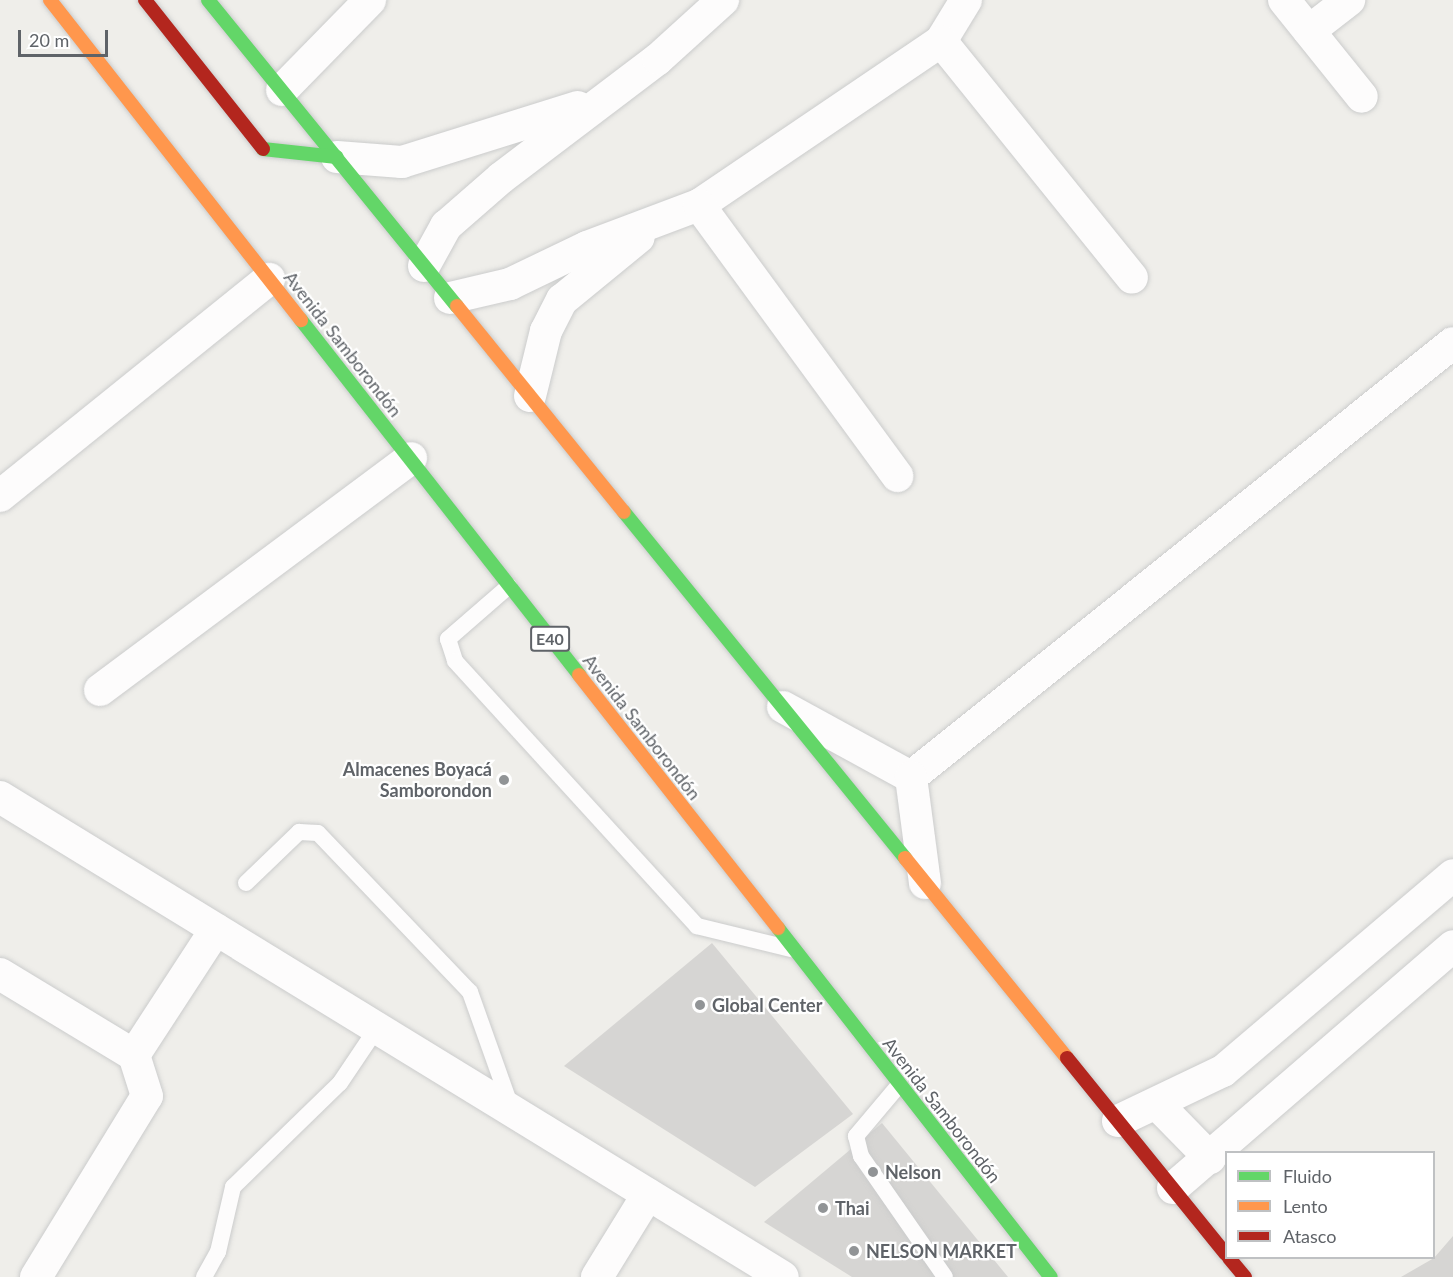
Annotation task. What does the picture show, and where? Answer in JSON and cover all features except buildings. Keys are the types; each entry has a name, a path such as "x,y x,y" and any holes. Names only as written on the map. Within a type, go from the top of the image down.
{"highway":[{"name":"Avenida Samborondón","path":"50,0 1051,1277"},
{"path":"145,0 264,151 337,157"},
{"path":"208,0 1225,1252"},
{"path":"1230,1259 1245,1277"}],"street":[{"path":"282,90 370,0"},
{"path":"424,266 447,226 598,100 658,59 723,0"},
{"path":"450,298 510,284 587,247 649,228 699,205 941,41 966,0"},
{"path":"1284,0 1362,97"},
{"path":"1309,31 1349,0"},
{"path":"941,41 1132,278"},
{"path":"337,157 402,162 598,100"},
{"path":"699,205 897,477"},
{"path":"530,396 546,331 562,300 649,228"},
{"path":"0,496 269,279"},
{"path":"911,777 1453,343"},
{"path":"100,690 411,458"},
{"path":"781,706 911,777"},
{"path":"911,777 925,883"},
{"path":"0,797 512,1108 783,1277"},
{"path":"1118,1121 1159,1106 1223,1071 1453,875"},
{"path":"134,1055 216,929"},
{"path":"1173,1188 1453,945"},
{"path":"0,974 134,1055 147,1096 36,1277"},
{"path":"1159,1106 1210,1158"},
{"path":"597,1277 648,1194"}],"lane":[{"path":"509,586 448,639 454,661 697,926 794,950"},
{"path":"246,883 299,832 318,833 470,992 512,1108"},
{"path":"204,1277 218,1252 226,1202 241,1176 340,1083 377,1028"},
{"path":"899,1084 856,1136 861,1156 945,1277"}],"traffic: fast":[{"path":"208,0 457,306"},
{"path":"263,149 337,157"},
{"path":"301,320 579,675"},
{"path":"624,512 905,858"},
{"path":"778,928 1051,1277"}],"traffic: slow":[{"path":"50,0 301,320"},
{"path":"457,306 624,512"},
{"path":"579,675 778,928"},
{"path":"905,858 1067,1058"}],"traffic: jam":[{"path":"145,0 263,149"},
{"path":"1067,1058 1225,1253"},
{"path":"1230,1259 1245,1277"}],"place":[{"name":"Almacenes Boyacá Samborondon","path":"504,780"},
{"name":"Global Center","path":"700,1005"},
{"name":"Nelson","path":"873,1172"},
{"name":"Thai","path":"823,1208"},
{"name":"NELSON MARKET","path":"854,1251"}]}
